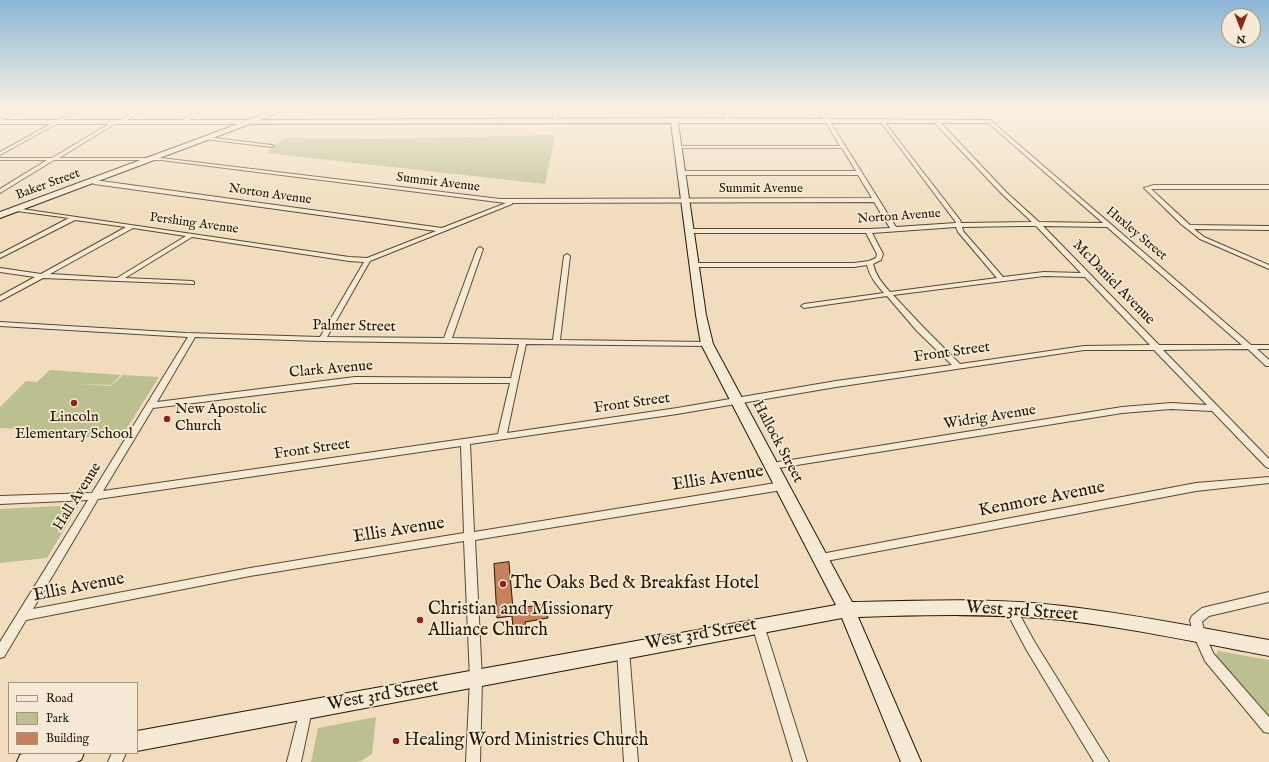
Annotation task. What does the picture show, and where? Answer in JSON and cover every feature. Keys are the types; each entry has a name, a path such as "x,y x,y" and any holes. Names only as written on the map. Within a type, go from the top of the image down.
{"street":[{"path":"0,154 17,145"},
{"path":"0,191 78,145"},
{"name":"Baker Street","path":"0,215 94,182 189,145"},
{"path":"260,145 272,146"},
{"path":"900,145 958,221 960,231 1001,279"},
{"name":"McDaniel Avenue","path":"958,145 1004,193 1087,275 1269,465"},
{"name":"Huxley Street","path":"1015,145 1269,364"},
{"path":"678,146 844,147 893,228"},
{"name":"Hallock Street","path":"678,146 691,231 694,265 707,344 848,610 911,762"},
{"name":"Summit Avenue","path":"0,159 153,159 485,200 876,200"},
{"path":"682,173 860,173"},
{"name":"Norton Avenue","path":"94,182 444,230"},
{"path":"1269,187 1149,187 1148,190 1202,238 1269,266"},
{"path":"322,339 368,260 516,200"},
{"name":"Pershing Avenue","path":"17,209 190,236 349,259 368,260"},
{"path":"0,256 74,218"},
{"name":"Norton Avenue","path":"691,231 868,231 893,228 959,225 1108,225"},
{"path":"0,299 131,227"},
{"path":"1188,227 1269,228"},
{"path":"694,265 870,263 878,259 880,256 868,231"},
{"path":"119,279 190,236"},
{"path":"447,341 480,249"},
{"path":"556,342 567,256"},
{"path":"870,263 872,272 887,294 958,366"},
{"path":"0,270 42,276 192,283"},
{"path":"804,306 1044,274 1087,275"},
{"name":"Palmer Street","path":"0,324 193,336 707,344"},
{"name":"Hall Avenue","path":"0,653 193,336"},
{"path":"502,436 523,342"},
{"name":"Front Street","path":"0,500 96,496 677,411 737,400 1084,348 1269,347"},
{"name":"Clark Avenue","path":"152,405 355,380 514,381"},
{"name":"Widrig Avenue","path":"772,466 924,443 1122,410 1156,407 1214,408"},
{"path":"465,442 476,679 473,762"},
{"name":"Kenmore Avenue","path":"821,558 1196,487 1269,480"},
{"name":"Ellis Avenue","path":"22,616 250,572 782,486"},
{"path":"1269,597 1206,612 1196,620 1199,634 1209,657 1269,727"},
{"name":"West 3rd Street","path":"138,741 476,679 758,625 848,610 960,607 1011,609 1104,618 1199,634 1269,648"},
{"path":"1011,609 1030,645 1102,762"},
{"path":"758,625 800,762"},
{"path":"623,650 631,762"},
{"path":"294,762 306,710"},
{"path":"27,762 69,754"}],"green space":[{"path":"276,145 553,145 545,184 266,153"},
{"path":"50,370 121,375 111,385 77,384 111,386 123,375 159,377 122,436 35,439 20,429 0,428 0,407 26,381 37,382"},
{"path":"79,505 47,558 0,563 0,509"},
{"path":"1218,651 1269,660 1269,720 1217,661 1216,655"},
{"path":"376,717 372,754 361,761 355,762 311,762 318,728"}],"building":[{"name":"The Oaks Bed & Breakfast Hotel","path":"509,562 513,609 546,604 548,618 525,622 526,627 513,629 512,616 497,618 494,564"}],"place":[{"name":"Lincoln Elementary School","path":"74,403"},
{"name":"New Apostolic Church","path":"167,419"},
{"name":"The Oaks Bed & Breakfast Hotel","path":"503,584"},
{"name":"Christian and Missionary Alliance Church","path":"420,620"},
{"name":"Healing Word Ministries Church","path":"396,741"}]}
